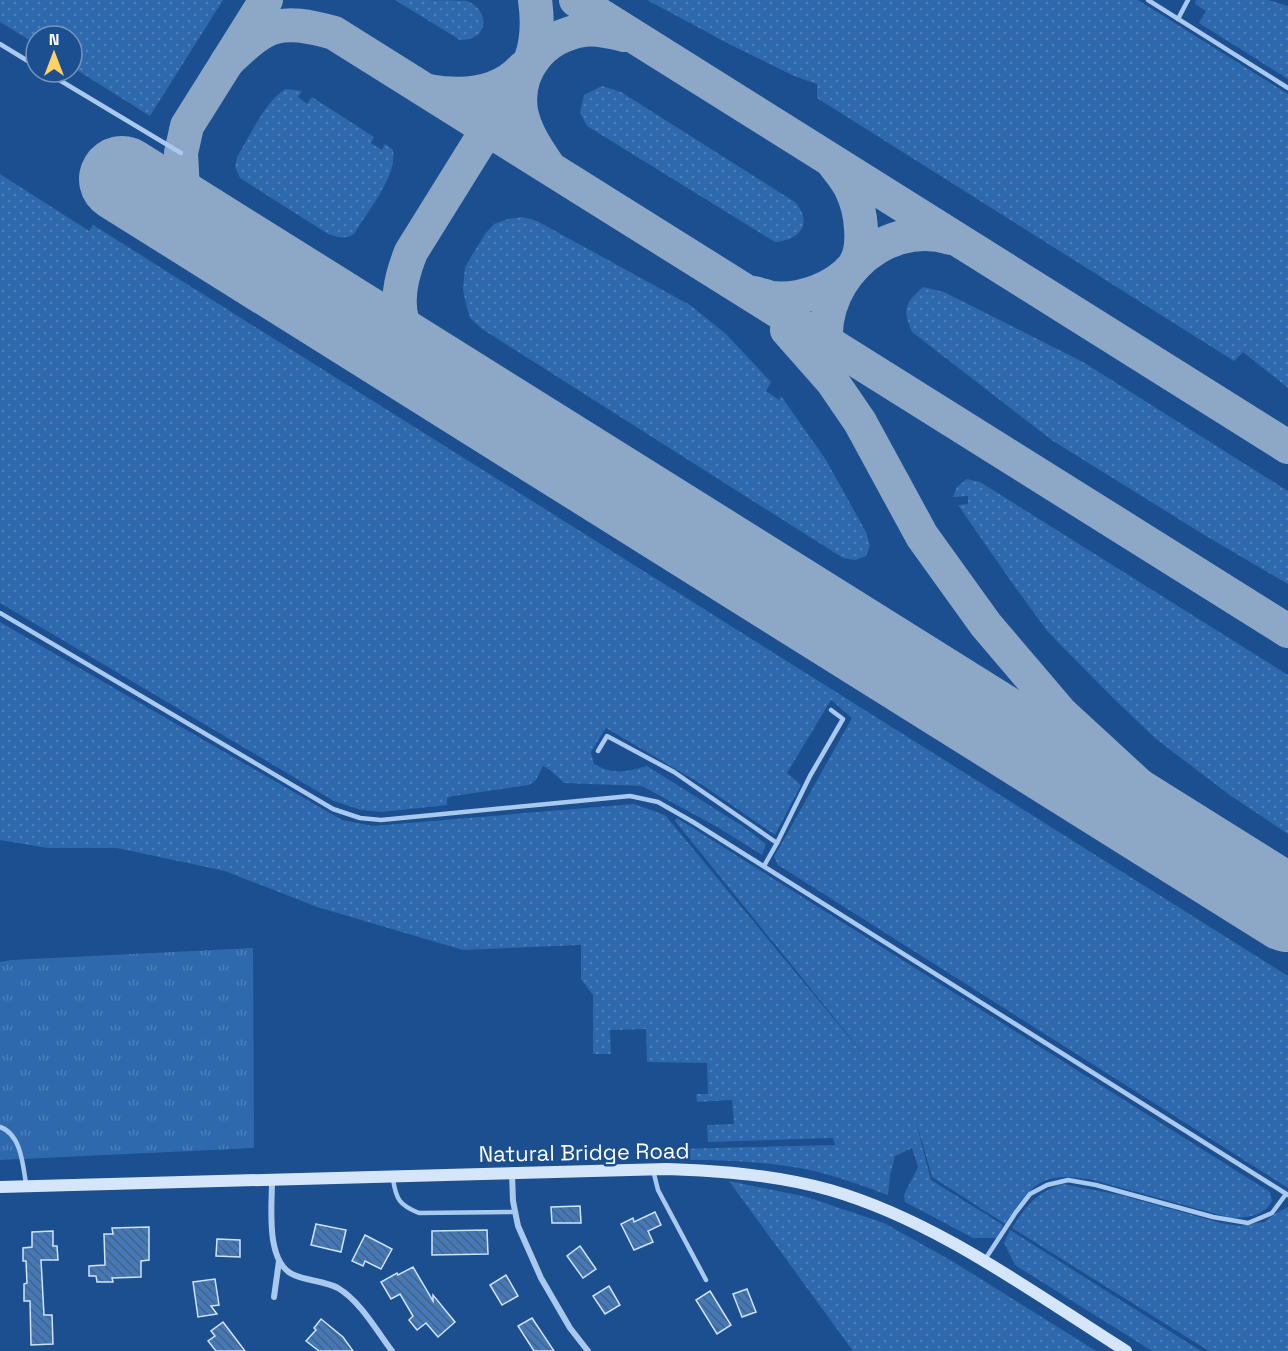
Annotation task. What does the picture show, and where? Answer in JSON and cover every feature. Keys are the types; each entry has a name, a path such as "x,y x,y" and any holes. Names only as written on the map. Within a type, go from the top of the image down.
{"main road":[{"name":"Natural Bridge Road","path":"0,1187 653,1170 724,1171 775,1177 830,1190 885,1209 939,1234 1126,1351"}],"street":[{"path":"512,1174 518,1226 541,1278 570,1328 588,1351"},
{"path":"272,1181 271,1234 279,1261 274,1298"},
{"path":"279,1261 291,1274 337,1287 355,1301 392,1351"}],"lane":[{"path":"1148,0 1288,88"},
{"path":"1178,18 1188,0"},
{"path":"0,44 24,59"},
{"path":"66,84 181,153"},
{"path":"0,613 333,809 360,818 381,820 630,796 658,802 1287,1194 1272,1213 1248,1223 1213,1217 1096,1185 1068,1180 1047,1185 1030,1194 984,1262"},
{"path":"764,866 810,776 843,718 831,710"},
{"path":"598,751 607,736 674,772 777,843"},
{"path":"0,1127 12,1136 20,1150 27,1186"},
{"path":"653,1170 658,1190 706,1280"},
{"path":"393,1178 395,1196 406,1208 419,1213 516,1212"}],"green space":[{"path":"0,0 223,0 150,116 84,75 84,24 24,24 24,37 0,22"},
{"path":"395,0 467,1 480,10 483,17 482,30 470,39 460,40"},
{"path":"647,0 1138,0 1288,94 1288,388 1243,352 1234,361 817,98 817,84 794,76 729,44"},
{"path":"1196,0 1268,0 1288,6 1288,79 1199,23 1206,11 1195,4"},
{"path":"602,86 621,92 795,202 803,217 802,229 792,238 775,242 587,126 580,113 584,95"},
{"path":"286,89 302,91 298,97 307,104 312,97 374,137 371,143 382,150 385,144 393,150 391,171 386,182 354,234 350,236 341,237 328,234 240,178 235,167 237,157 258,120 272,101"},
{"path":"0,174 89,231 93,225 1288,976 1288,1188 778,865 774,857 852,718 831,700 787,773 801,785 775,835 701,784 606,728 591,752 594,764 608,770 626,771 647,766 744,827 766,844 762,855 719,828 642,786 564,783 543,766 536,780 529,785 453,796 447,798 447,805 382,812 361,810 334,801 0,603"},
{"path":"522,217 537,221 690,305 726,334 771,382 766,391 779,400 781,396 826,460 866,532 870,546 866,556 855,560 843,558 482,329 470,318 463,289 465,267 485,234 494,224"},
{"path":"923,287 944,292 1083,362 1288,491 1288,584 1053,441 912,332 907,318 907,307"},
{"path":"967,479 980,482 1288,675 1288,834 1231,796 1156,739 1048,632 958,505 968,504 968,496 953,497 957,487"},
{"path":"0,622 342,820 373,826 634,804 665,815 874,1067 675,821 677,818 1270,1192 1272,1201 1260,1213 1249,1217 1231,1218 1093,1180 1061,1177 1040,1183 1031,1190 1005,1224 932,1177 915,1118 931,1180 1003,1225 997,1238 973,1238 905,1202 904,1195 918,1167 912,1148 895,1156 888,1195 833,1176 794,1167 731,1161 648,1159 639,1150 835,1145 833,1138 708,1142 707,1125 734,1124 732,1100 697,1102 696,1094 708,1094 707,1063 647,1062 646,1029 610,1030 611,1054 593,1054 593,995 581,979 581,945 463,950 317,907 225,871 117,848 48,848 0,840"},
{"path":"253,948 254,1148 0,1160 0,962"},
{"path":"729,1181 807,1197 884,1223 952,1261 1096,1351 853,1351"},
{"path":"1063,1184 1120,1195 1221,1223 1240,1226 1264,1222 1288,1207 1288,1351 1209,1351 1012,1228 1033,1201 1045,1191"},
{"path":"1010,1230 1201,1351 1152,1351 1015,1265 1004,1243"}],"building":[{"path":"580,1206 581,1223 552,1223 551,1207"},
{"path":"655,1212 661,1225 648,1231 653,1242 634,1250 621,1224 633,1218 634,1222"},
{"path":"316,1224 346,1230 341,1252 311,1245"},
{"path":"149,1227 149,1260 141,1261 141,1277 112,1278 113,1282 97,1282 96,1276 89,1276 89,1266 105,1265 104,1234 113,1234 112,1228"},
{"path":"487,1230 488,1254 432,1255 432,1231"},
{"path":"53,1231 53,1246 57,1246 58,1260 41,1260 44,1315 52,1315 53,1344 31,1345 30,1301 24,1301 24,1284 27,1283 23,1248 32,1247 32,1232"},
{"path":"365,1235 392,1249 381,1269 365,1261 363,1266 352,1261"},
{"path":"217,1239 240,1240 240,1257 216,1256"},
{"path":"580,1246 596,1269 583,1278 567,1256"},
{"path":"413,1267 433,1301 433,1295 455,1322 438,1337 426,1323 417,1330 409,1320 413,1316 400,1294 391,1299 381,1282"},
{"path":"506,1275 518,1296 502,1305 490,1285"},
{"path":"215,1279 219,1305 211,1306 217,1314 198,1317 193,1282"},
{"path":"609,1286 620,1305 605,1314 593,1296"},
{"path":"747,1289 756,1312 742,1317 733,1294"},
{"path":"710,1291 731,1325 717,1334 696,1300"},
{"path":"532,1318 554,1351 534,1351 518,1326"},
{"path":"321,1319 343,1337 353,1351 319,1351 306,1341 316,1330 314,1328"},
{"path":"223,1322 245,1351 216,1351 208,1341 215,1336 211,1331"}],"taxiway":[{"path":"212,234 193,210 183,191 181,153 187,126 266,0"},
{"path":"443,379 417,350 403,322 400,291 404,273 411,252 531,59 537,30 535,0"},
{"path":"576,0 1288,447"},
{"path":"227,62 253,39 275,27 300,26 334,33 1288,631"},
{"path":"547,164 528,132 521,111 520,96 527,69 544,47 569,34 594,30 624,35"},
{"path":"428,91 454,94 479,92 503,84 523,68"},
{"path":"754,293 772,298 794,298 816,292 837,282 853,267 860,250 860,219 850,187 834,164"},
{"path":"829,359 826,333 830,307 841,284 856,264 876,248 899,238 925,234 951,238"},
{"path":"787,330 832,381 860,422 922,536 986,625 1061,713 1263,894"}],"runway":[{"path":"122,179 1288,909"}]}
